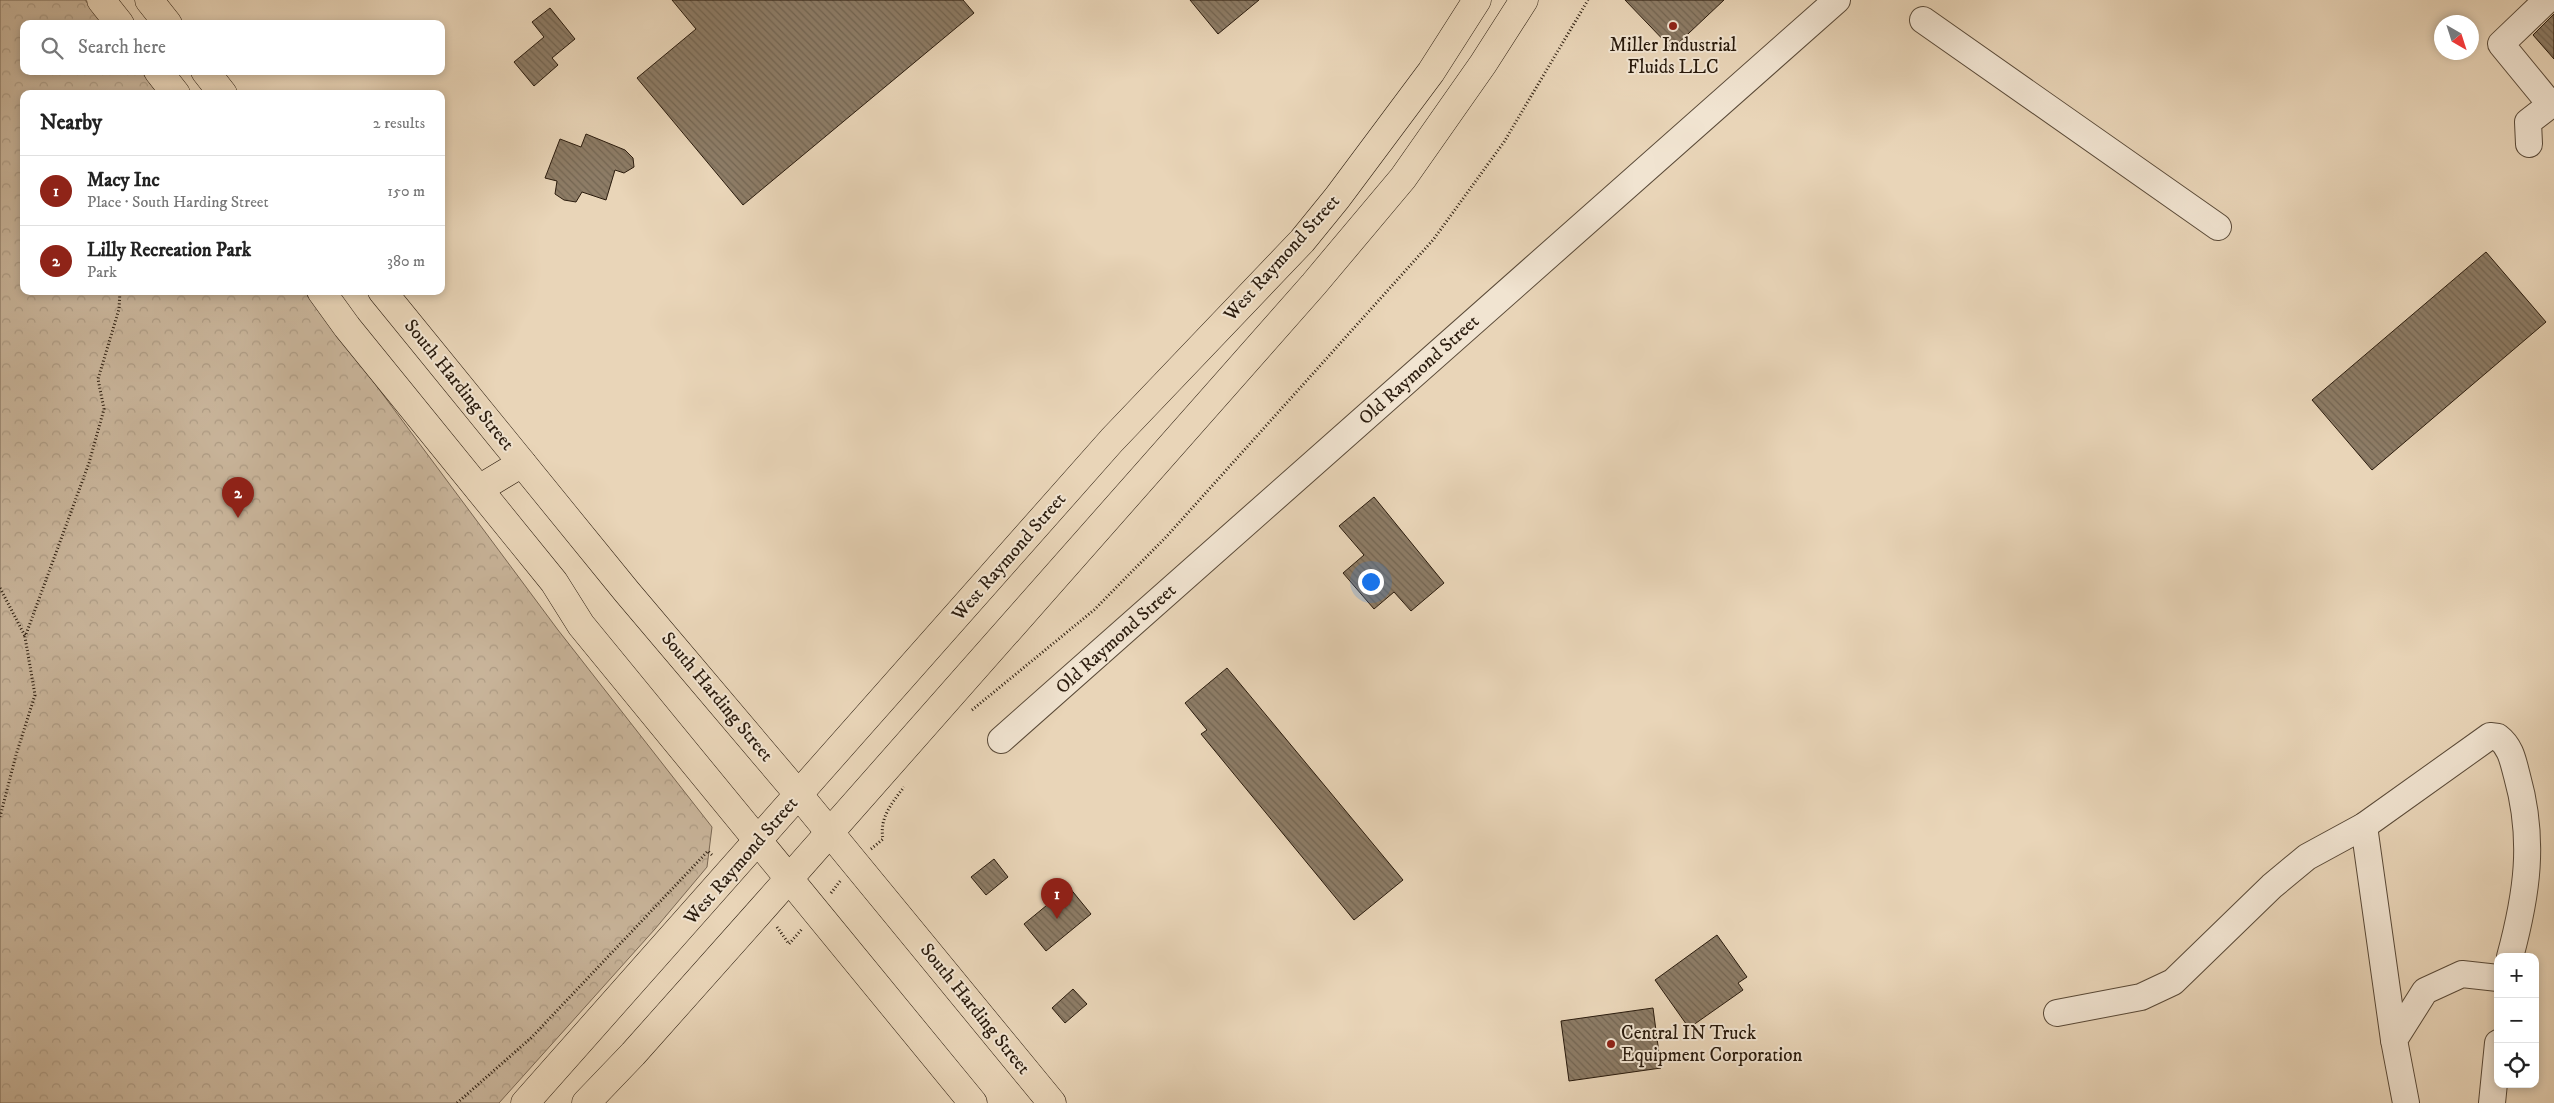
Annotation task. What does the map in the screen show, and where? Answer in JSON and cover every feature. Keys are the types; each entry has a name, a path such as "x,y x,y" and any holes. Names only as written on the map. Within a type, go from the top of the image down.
{"main road":[{"path":"149,0 165,20"},
{"name":"West Raymond Street","path":"525,1103 1112,440 1302,241 1394,123 1477,0"},
{"name":"West Raymond Street","path":"586,1103 633,1054 831,832 1171,448 1371,218 1442,124 1524,0"},
{"path":"161,75 173,90"},
{"path":"208,75 220,90"},
{"path":"324,295 347,327 554,582 581,625 973,1103"},
{"name":"South Harding Street","path":"385,295 627,592 831,832 1052,1103"},
{"path":"479,489 522,463"}],"lane":[{"name":"Old Raymond Street","path":"1001,740 1837,0"},
{"path":"2530,144 2528,122 2553,104 2501,44 2547,0"},
{"path":"1923,20 2218,227"},
{"path":"2057,1013 2141,997 2173,982 2272,886 2307,856 2364,826 2490,736 2498,737 2505,742 2510,750 2526,808 2528,857 2522,914 2511,953"},
{"path":"2364,826 2394,1040 2406,1103"},
{"path":"2394,1040 2425,991 2462,974 2494,978"},
{"path":"2492,1103 2494,1083"}],"path":[{"path":"25,637 89,463 104,409 98,379 119,310 120,295"},
{"path":"0,588 25,637 35,695 16,755 0,817"}],"green space":[{"path":"0,0 85,0 101,20 20,20 20,75 144,75 155,90 20,90 20,295 309,295 558,630 712,827 707,867 655,929 499,1103 0,1103"}],"building":[{"path":"672,0 963,0 974,13 743,205 637,78 696,29"},
{"path":"1190,0 1259,0 1218,34"},
{"name":"Miller Industrial Fluids LLC","path":"1625,0 1724,0 1672,49"},
{"path":"550,8 575,39 552,58 558,65 534,86 514,62 544,37 532,22"},
{"path":"2554,14 2554,59 2533,35"},
{"path":"586,134 625,150 633,158 634,167 624,173 615,170 606,200 582,192 576,202 564,200 555,194 557,181 545,178 560,139 581,147"},
{"path":"2486,252 2546,322 2372,470 2312,400"},
{"path":"1374,497 1444,583 1411,611 1394,592 1374,609 1343,573 1364,555 1339,526"},
{"path":"1227,668 1403,880 1354,920 1201,734 1207,730 1185,703"},
{"path":"994,859 1008,877 986,895 971,877"},
{"path":"1069,887 1091,914 1046,951 1024,924"},
{"path":"1717,935 1747,977 1738,983 1743,990 1689,1028 1655,980"},
{"path":"1073,989 1087,1004 1065,1023 1052,1008"},
{"name":"Central IN Truck Equipment Corporation","path":"1653,1008 1661,1068 1569,1081 1561,1021"}],"place":[{"name":"Miller Industrial Fluids LLC","path":"1673,26"},
{"name":"Lilly Recreation Park","path":"238,518"},
{"name":"Macy Inc","path":"1057,919"},
{"name":"Central IN Truck Equipment Corporation","path":"1611,1044"}]}
